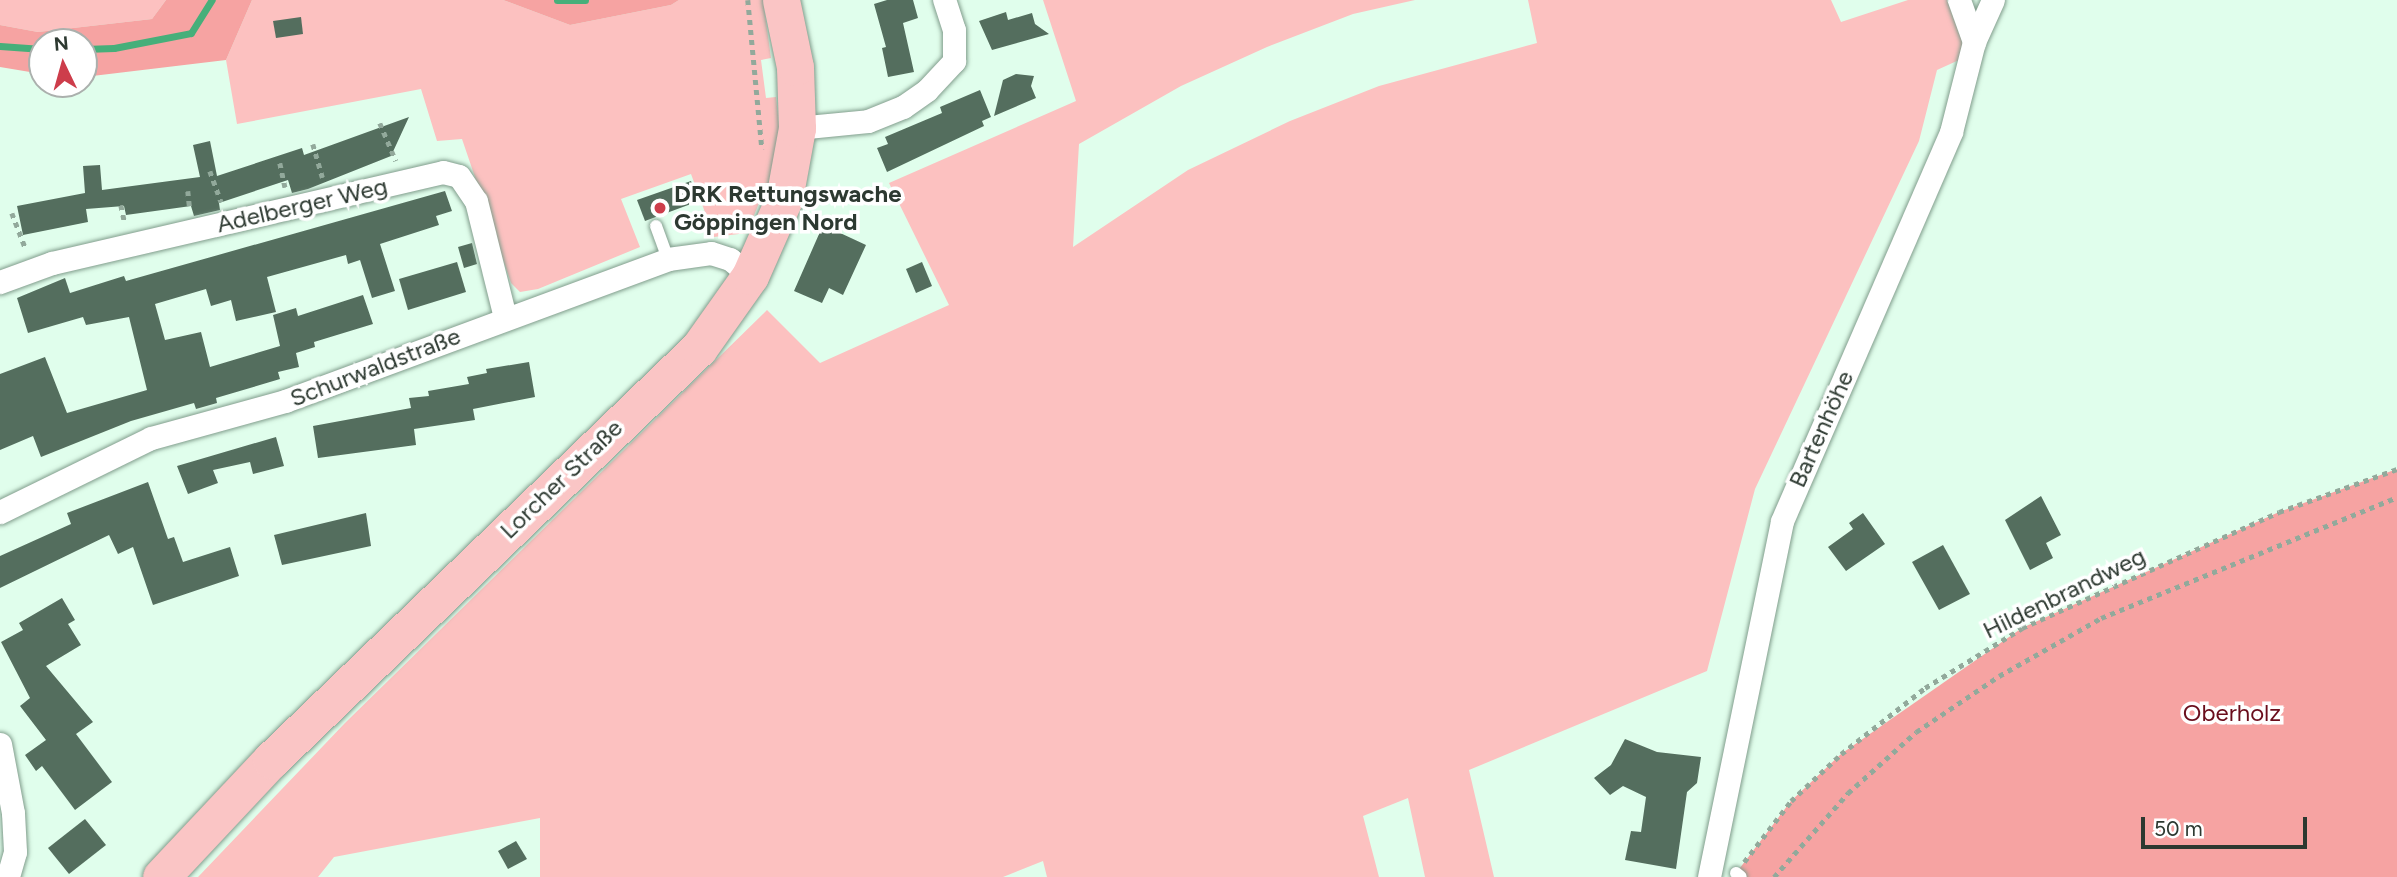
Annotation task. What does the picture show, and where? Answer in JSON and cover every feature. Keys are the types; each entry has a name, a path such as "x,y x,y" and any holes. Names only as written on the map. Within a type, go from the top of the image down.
{"main road":[{"name":"Lorcher Straße","path":"161,877 271,760 699,348 751,276 784,199 797,128 795,67 781,0"}],"street":[{"path":"797,128 868,121 903,107 927,90 954,61 954,30 944,0"},
{"path":"1959,0 1974,42"},
{"name":"Bartenhöhe","path":"1709,877 1751,655 1782,521 1951,132 1974,42 1993,0"},
{"name":"Adelberger Weg","path":"0,282 34,270 443,172 459,176 480,212 505,317"},
{"name":"Schurwaldstraße","path":"0,512 151,438 285,401 505,317 668,259 711,253 730,259 751,276"},
{"path":"0,744 6,829 15,852 8,877"}],"lane":[{"path":"656,226 668,259"}],"path":[{"path":"748,0 762,155"},
{"path":"380,123 402,182"},
{"path":"313,144 328,199"},
{"path":"210,171 225,223"},
{"path":"12,213 34,270"},
{"name":"Hildenbrandweg","path":"1738,875 1791,801 1841,754 1925,688 1989,648 2022,628 2279,512 2397,469"},
{"path":"1774,877 1848,793 1916,732 2000,676 2101,618 2397,498"}],"shaded area":[{"path":"0,0 166,0 152,19 73,28 28,28 28,30 0,25"},
{"path":"252,0 503,0 570,25 671,5 679,0 763,0 771,58 761,60 766,98 776,97 781,143 769,196 763,193 747,233 714,237 691,174 621,199 640,247 538,289 520,292 511,283 462,139 437,141 421,89 237,124 226,60"},
{"path":"1043,0 1415,0 1353,14 1267,47 1181,86 1079,144 1073,247 1188,170 1290,121 1379,86 1537,43 1528,0 1831,0 1841,22 1908,0 1947,0 1959,33 1965,36 1959,60 1937,70 1919,141 1755,489 1707,671 1469,770 1494,877 1425,877 1408,798 1363,816 1379,877 1047,877 1043,861 1003,877 540,877 540,818 334,857 318,877 198,877 345,723 767,310 820,363 949,305 889,183 1076,101"}],"green space":[{"path":"166,0 252,0 226,60 98,75 98,28 73,28 152,19"},
{"path":"503,0 679,0 671,5 570,25"},
{"path":"0,25 28,30 28,72 0,67"},
{"name":"Oberholz","path":"2397,469 2397,877 1733,877 1791,801 1841,754 2022,628 2279,512"}],"building":[{"path":"887,0 913,0 918,18 903,23 914,72 888,77 882,48 886,47 874,4"},
{"path":"1006,12 1008,20 1032,13 1035,24 1049,34 992,50 979,21"},
{"path":"301,17 303,34 276,38 273,21"},
{"path":"1016,74 1034,76 1031,86 1036,98 994,116 1003,80"},
{"path":"980,90 991,117 982,121 984,126 887,172 877,148 888,144 885,137 942,113 940,107"},
{"path":"409,117 391,156 308,189 292,193 288,180 219,203 220,210 194,216 191,206 126,215 124,206 86,209 88,222 23,235 17,206 85,193 83,166 100,165 102,190 200,177 193,145 210,141 217,176 302,148 304,155"},
{"name":"DRK Rettungswache Göppingen Nord","path":"691,181 699,201 645,221 637,200"},
{"path":"445,191 452,211 436,216 439,225 380,244 395,291 372,298 360,260 348,264 346,255 267,277 276,312 236,321 231,300 211,306 206,289 155,304 165,340 201,332 210,367 280,346 273,315 296,308 298,316 363,295 373,324 314,342 315,347 296,353 299,367 278,372 280,379 216,398 217,403 196,409 194,403 131,421 41,457 33,436 0,450 0,374 45,357 67,413 147,390 129,317 86,325 83,317 28,333 17,298 65,278 70,293 124,276 126,281"},
{"path":"823,225 866,245 843,295 829,288 822,303 794,291"},
{"path":"472,243 477,264 464,268 458,247"},
{"path":"457,262 466,292 408,310 399,279"},
{"path":"922,262 932,286 916,293 906,269"},
{"path":"529,362 535,397 473,409 475,420 414,429 416,445 318,458 313,426 411,408 409,398 429,396 428,391 469,384 467,377 487,373 486,369"},
{"path":"276,437 284,466 253,474 250,462 213,470 218,483 188,494 177,466"},
{"path":"148,482 168,539 174,537 183,562 230,547 239,576 153,605 133,547 118,554 109,535 0,588 0,556 71,524 67,513"},
{"path":"2041,496 2061,535 2046,543 2053,558 2030,570 2005,520"},
{"path":"366,513 371,546 282,565 274,535"},
{"path":"1863,513 1885,544 1846,571 1828,547 1853,529 1849,523"},
{"path":"1943,545 1970,594 1939,610 1912,562"},
{"path":"62,598 75,620 68,624 81,645 46,666 93,722 76,734 112,782 75,810 42,766 36,771 25,755 46,740 20,706 30,698 1,642 23,630 19,623"},
{"path":"1625,739 1657,752 1701,757 1697,783 1687,792 1676,869 1625,860 1631,831 1641,832 1646,797 1623,786 1610,795 1594,778 1611,765"},
{"path":"85,819 106,845 69,874 48,848"},
{"path":"516,841 527,859 508,869 498,851"}],"waterway":[{"path":"98,49 114,48 191,33 212,0"},
{"path":"557,0 585,0"},
{"path":"0,46 28,48"}],"place":[{"name":"DRK Rettungswache Göppingen Nord","path":"660,208"}]}
